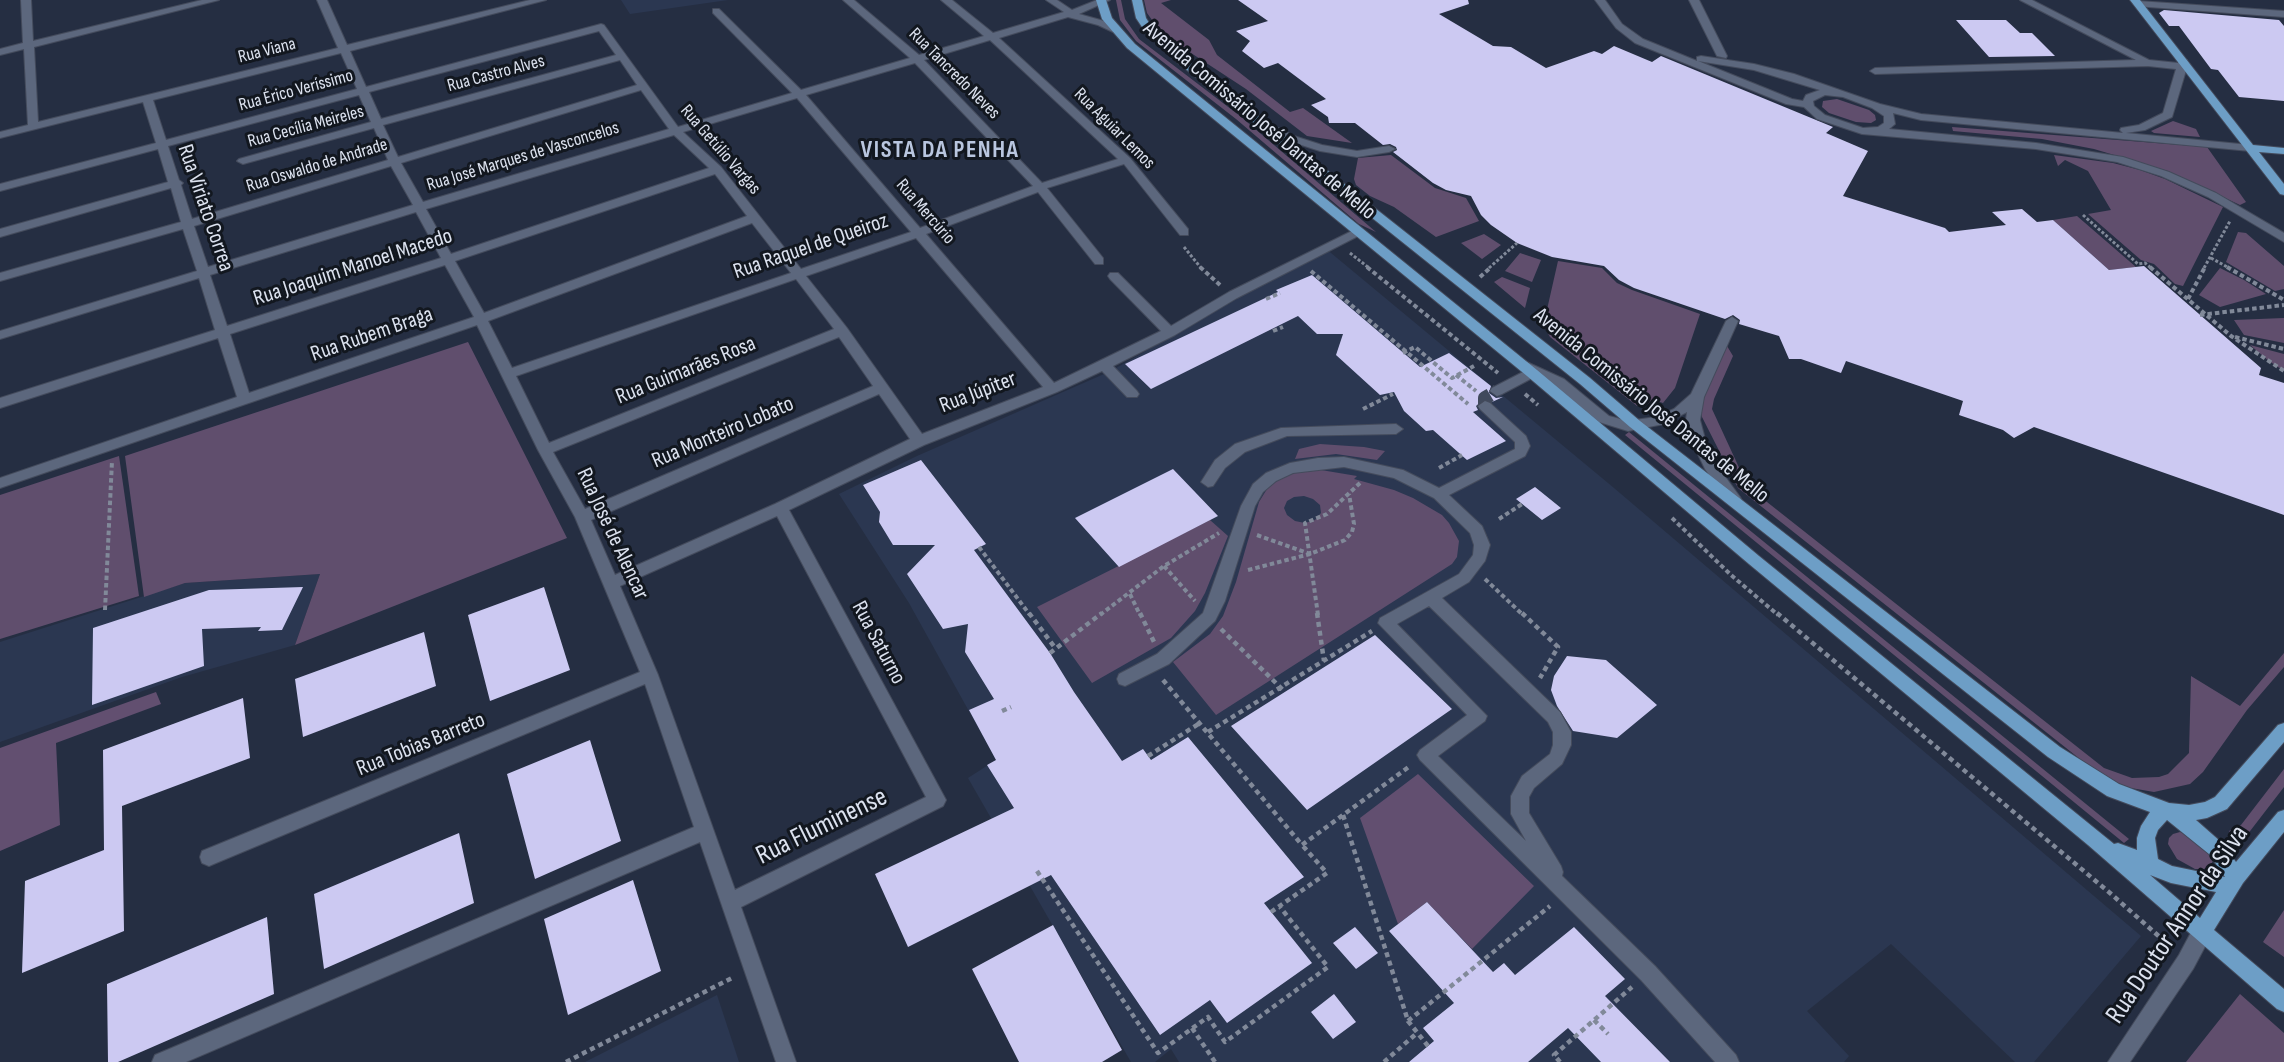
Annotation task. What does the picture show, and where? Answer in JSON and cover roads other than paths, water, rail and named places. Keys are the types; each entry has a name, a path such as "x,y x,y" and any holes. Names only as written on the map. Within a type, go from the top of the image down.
{"main road":[{"name":"Avenida Comissário José Dantas de Mello","path":"1137,0 1141,18 1156,38 1741,508 2054,752 2113,790 2168,811"},
{"name":"Avenida Comissário José Dantas de Mello","path":"1102,1 1103,11 1131,46 1520,363 1763,567 2094,839"},
{"path":"2136,2 2284,192"},
{"path":"2250,148 2284,151"},
{"name":"Rua Doutor Annor da Silva","path":"2168,811 2189,813 2207,810 2221,803 2284,730"},
{"path":"2094,839 2151,867 2191,880 2234,882 2227,862 2201,834 2168,811 2157,817 2150,826 2146,838 2146,851 2151,867"},
{"name":"Rua Doutor Annor da Silva","path":"2202,932 2234,882 2284,819"},
{"path":"2094,839 2284,1002"}],"street":[{"path":"26,0 33,126"},
{"path":"0,52 214,0"},
{"name":"Rua José de Alencar","path":"322,0 394,161 481,319 545,450 582,517 650,675 786,1062"},
{"name":"Rua Viana","path":"0,135 541,0"},
{"name":"Rua Tancredo Neves","path":"848,0 917,59 1040,187 1099,261"},
{"name":"Rua Aguiar Lemos","path":"946,0 992,37 1126,160 1184,232"},
{"path":"1051,0 1068,12 1116,30"},
{"name":"Rua José Marques de Vasconcelos","path":"1068,12 1081,0"},
{"path":"1600,0 1619,26 1639,41 1790,102 1810,107 1821,117 1867,131 1887,128 1890,124 1888,115 1876,106"},
{"path":"1694,0 1722,56"},
{"path":"2025,0 2148,63"},
{"path":"2277,0 2284,7"},
{"name":"Rua José Marques de Vasconcelos","path":"0,335 419,207 992,37 1102,1"},
{"path":"2136,2 2284,14"},
{"name":"Rua Mercúrio","path":"717,11 799,94 1052,389"},
{"name":"Rua Getúlio Vargas","path":"601,27 676,130 717,170 842,331 919,441"},
{"name":"Rua Érico Veríssimo","path":"0,188 601,27"},
{"path":"1684,52 1707,61 1755,67 1790,76 1876,106 1921,117 2250,148"},
{"name":"Rua Castro Alves","path":"379,124 622,56"},
{"path":"1875,71 2183,64 2168,115 2142,128 2095,133"},
{"name":"Rua Oswaldo de Andrade","path":"0,278 188,224 644,86"},
{"path":"1810,107 1810,97 1834,92"},
{"name":"Rua Viriato Correa","path":"147,98 161,145 177,183 244,401"},
{"path":"1794,109 1810,107"},
{"path":"1251,116 1290,138 1320,148 1357,154 1389,149"},
{"name":"Rua Cecília Meireles","path":"243,161 379,124"},
{"path":"1836,138 1847,131 1867,131 2036,146 2120,159 2165,174 2212,195 2284,238"},
{"name":"Rua Raquel de Queiroz","path":"509,374 918,233 1040,187 1126,160"},
{"name":"Rua Joaquim Manoel Macedo","path":"0,403 447,260 717,170"},
{"path":"0,233 177,183"},
{"name":"Rua Rubem Braga","path":"0,483 481,319 754,219"},
{"name":"Rua Júpiter","path":"609,584 780,508 919,441 1052,389 1104,365 1170,332 1233,295 1358,233"},
{"path":"1114,276 1170,332"},
{"path":"1732,321 1697,397 1693,420 1698,440 1712,469 1741,508"},
{"name":"Rua Guimarães Rosa","path":"545,450 842,331"},
{"path":"1520,363 1559,382 1604,419 1616,424 1635,424 1670,417 1687,407 1697,397"},
{"path":"1104,365 1132,394"},
{"path":"1497,391 1532,373"},
{"name":"Rua Monteiro Lobato","path":"582,517 881,388"},
{"path":"1439,494 1520,452 1523,446 1521,440 1481,408"},
{"path":"1208,482 1220,464 1240,448 1286,431 1396,429"},
{"path":"1125,679 1157,662 1209,617 1226,575 1248,506 1258,488 1265,482 1290,468 1318,463 1344,462 1377,467 1398,474 1439,494 1477,530 1482,545 1480,557 1474,568 1464,578 1386,623 1479,716 1426,755 1567,892 1729,1062"},
{"name":"Rua Saturno","path":"780,508 937,800"},
{"path":"1431,598 1554,717 1562,732 1563,746 1556,759 1528,782 1520,796 1520,814 1567,892"},
{"name":"Rua Tobias Barreto","path":"209,857 650,675"},
{"name":"Rua Fluminense","path":"731,902 937,800"},
{"path":"162,1062 706,831"},
{"name":"Rua Doutor Annor da Silva","path":"2118,1062 2186,962 2202,932"}],"tunnel":[{"path":"1485,406 1485,398 1497,391"}],"district":[{"name":"VISTA DA PENHA","path":"940,151"}]}
